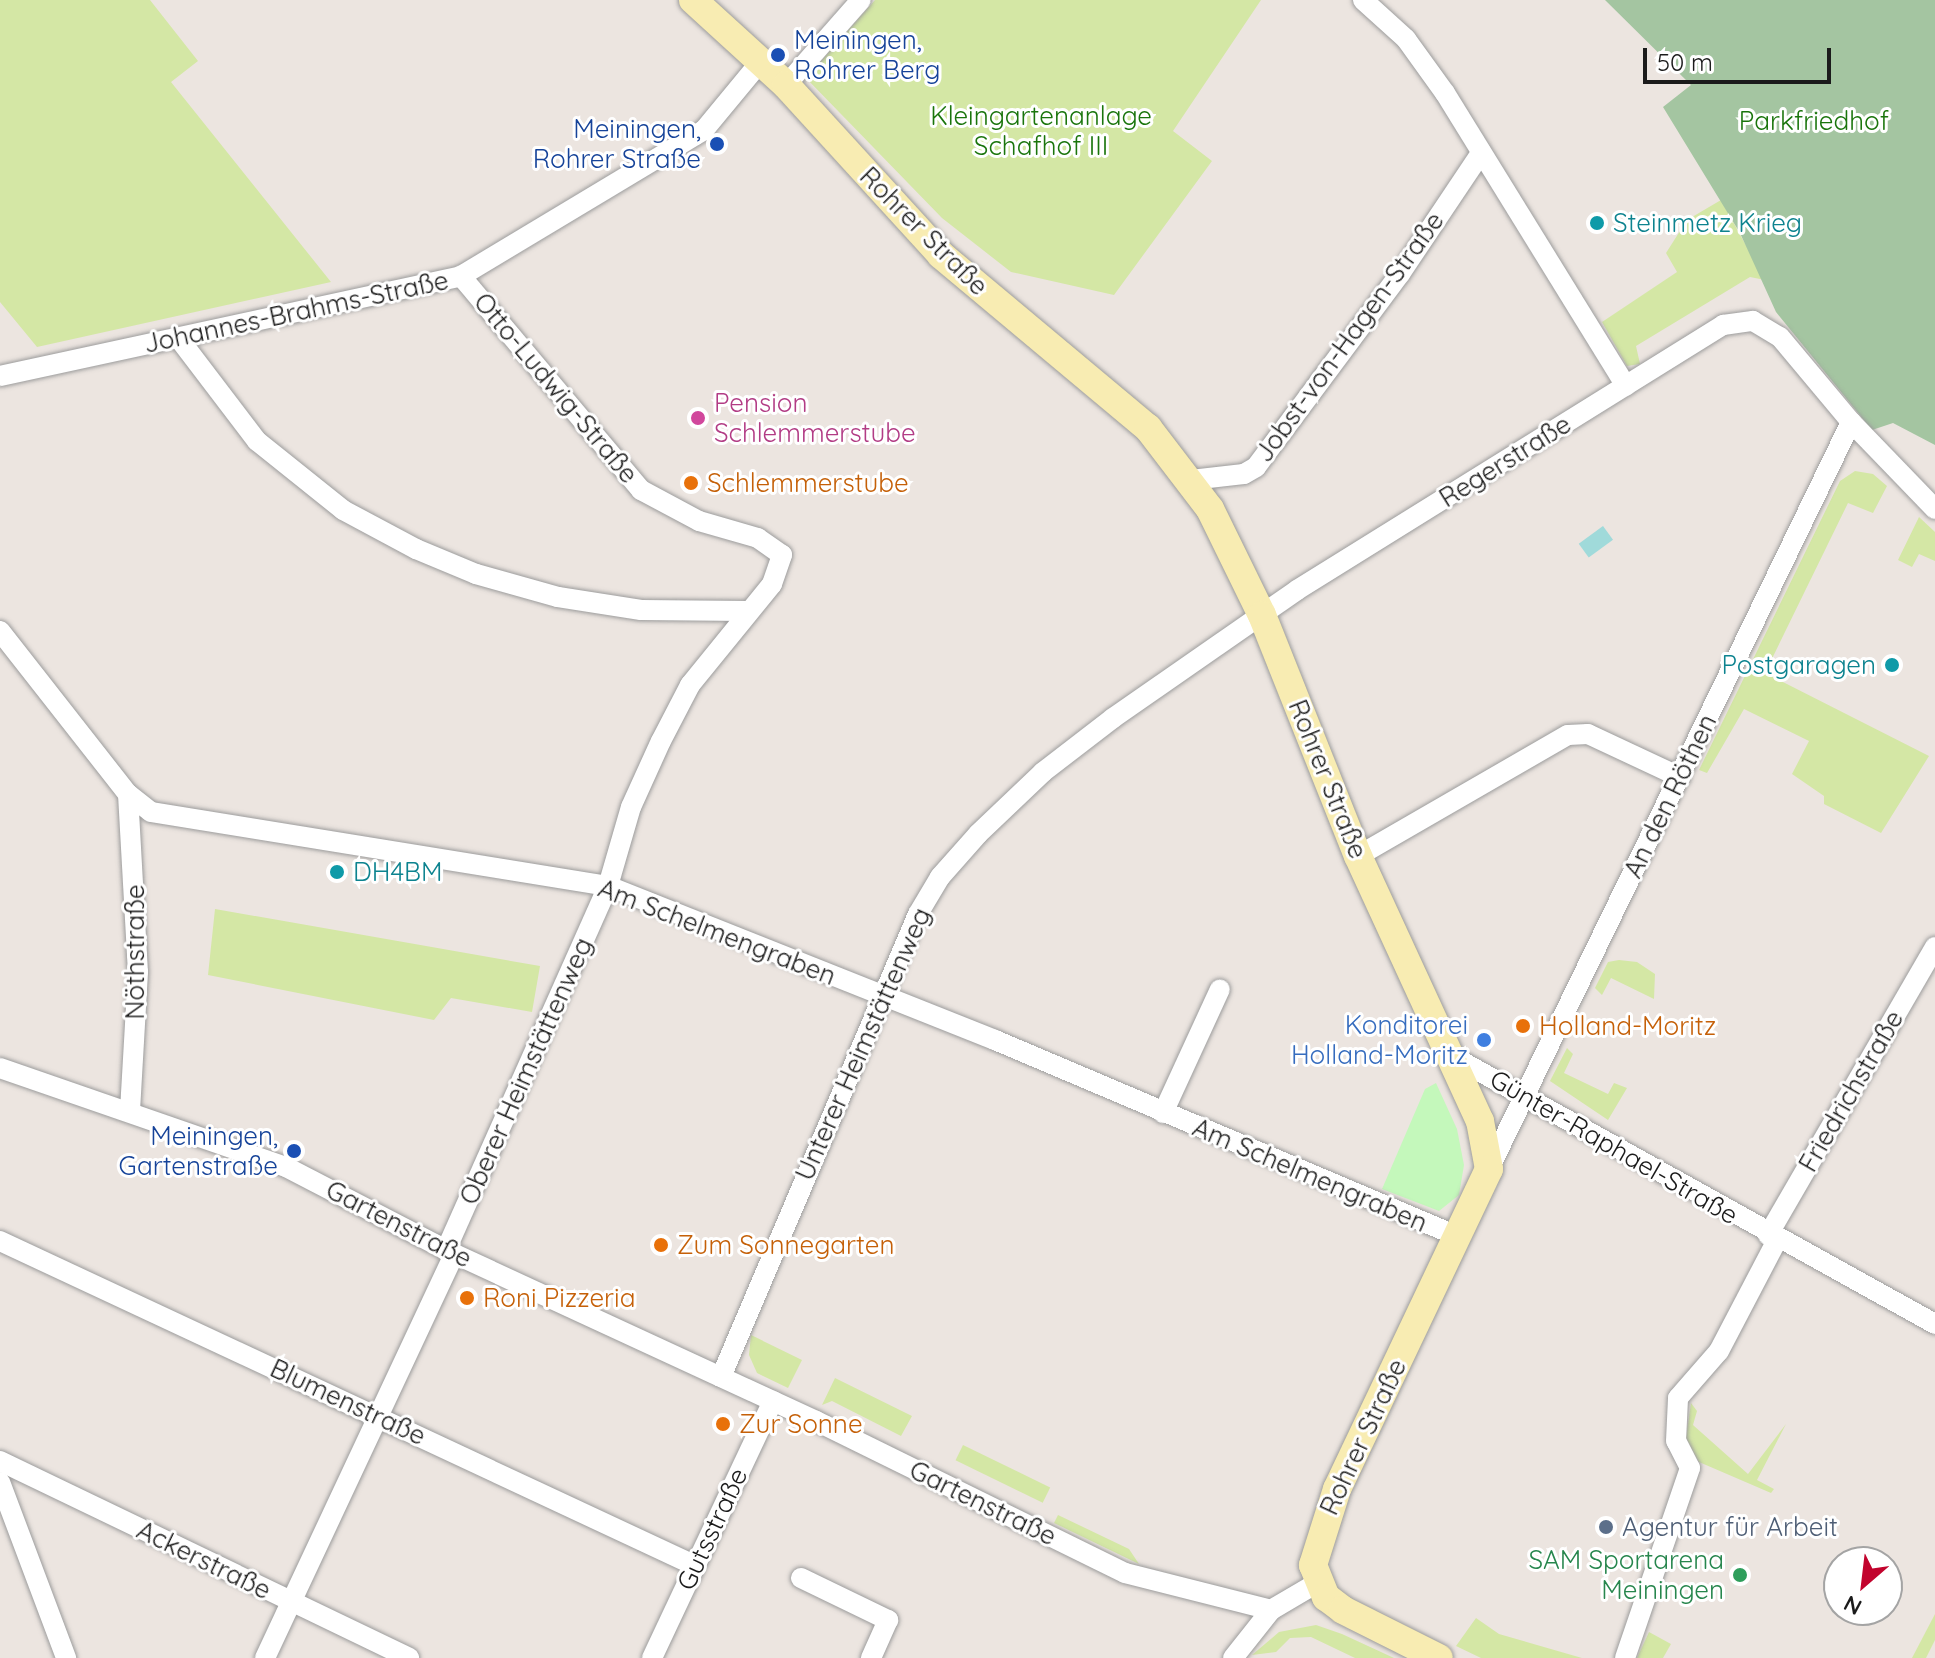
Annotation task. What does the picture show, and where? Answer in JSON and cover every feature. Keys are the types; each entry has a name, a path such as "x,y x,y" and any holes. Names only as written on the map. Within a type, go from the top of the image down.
{"main road":[{"name":"Rohrer Straße","path":"693,0 786,85 941,255 1148,428 1191,480 1262,615 1358,856 1480,1121 1489,1169 1337,1489 1319,1535 1313,1565 1317,1583"},
{"path":"1317,1583 1343,1610 1439,1658"}],"street":[{"path":"786,85 861,0"},
{"path":"1363,0 1406,39 1626,386"},
{"name":"Johannes-Brahms-Straße","path":"0,376 180,340 461,276 704,130 761,61"},
{"name":"Jobst-von-Hagen-Straße","path":"1191,480 1244,474 1256,467 1400,274 1481,153"},
{"name":"Otto-Ludwig-Straße","path":"461,276 641,490 699,521 758,538 782,555"},
{"name":"Regerstraße","path":"1262,615 1723,325 1753,321 1780,337 1851,422"},
{"path":"180,340 257,441 292,472 343,510 416,549 476,574 558,597 641,610 748,611"},
{"path":"1851,422 1935,509"},
{"name":"An den Röthen","path":"1489,1169 1851,422"},
{"name":"Oberer Heimstättenweg","path":"265,1658 450,1252 608,886 631,807 661,741 690,685 772,584 782,555"},
{"name":"Unterer Heimstättenweg","path":"721,1377 879,996 933,889 978,834 1043,772 1262,615"},
{"name":"Am Schelmengraben","path":"0,631 128,794 151,812 608,886 1457,1236"},
{"path":"1358,856 1568,735 1588,734 1680,777"},
{"name":"Nöthstraße","path":"128,794 138,972 130,1111"},
{"name":"Friedrichstraße","path":"1773,1238 1935,947"},
{"name":"Am Schelmengraben","path":"1163,1113 1220,989"},
{"name":"Günter-Raphael-Straße","path":"1450,1055 1527,1095 1773,1238 1935,1324"},
{"name":"Gartenstraße","path":"0,1068 286,1167 450,1252 773,1401 1125,1573 1271,1610"},
{"path":"1625,1658 1690,1468 1676,1441 1678,1398 1719,1351 1773,1238"},
{"name":"Blumenstraße","path":"0,1241 694,1565"},
{"name":"Gutsstraße","path":"652,1658 773,1401"},
{"name":"Ackerstraße","path":"0,1461 409,1658"},
{"path":"0,1482 66,1658"},
{"path":"801,1578 888,1620 871,1658"},
{"path":"1233,1658 1271,1610 1317,1583"}],"green space":[{"path":"0,0 150,0 198,61 171,82 331,282 37,347 0,302"},
{"name":"Kleingartenanlage Schafhof III","path":"875,0 1261,0 1173,131 1212,161 1114,295 1011,272 942,218 806,78"},
{"name":"Parkfriedhof","path":"1605,0 1935,0 1935,445 1893,423 1872,430 1776,312 1740,233 1663,107 1691,85"},
{"path":"1721,200 1765,280 1750,277 1636,346 1640,364 1627,366 1602,322 1677,272 1666,253 1687,220"},
{"path":"1855,471 1873,474 1887,486 1873,513 1848,503 1765,673 1929,756 1881,833 1824,804 1824,796 1792,774 1809,741 1744,709 1707,773 1699,770 1840,481"},
{"path":"1919,517 1935,532 1935,561 1919,554 1912,567 1898,560"},
{"path":"215,909 540,966 532,1012 451,998 434,1020 208,975"},
{"path":"1608,962 1637,962 1655,974 1654,999 1611,978 1602,995 1595,988"},
{"path":"1567,1048 1573,1054 1564,1073 1608,1094 1614,1083 1627,1088 1608,1120 1550,1081"},
{"path":"1436,1083 1457,1129 1464,1165 1459,1195 1439,1211 1382,1189 1425,1089"},
{"path":"751,1335 802,1360 788,1388 757,1373 749,1355"},
{"path":"835,1378 912,1416 901,1436 832,1401 822,1405"},
{"path":"1691,1403 1697,1411 1693,1425 1748,1474 1786,1424 1757,1480 1774,1489 1771,1493 1699,1462 1686,1438"},
{"path":"963,1445 1050,1488 1043,1503 956,1460"},
{"path":"1058,1515 1129,1549 1139,1564 1054,1523"},
{"path":"1935,1614 1935,1640 1926,1658 1912,1658"},
{"path":"1476,1618 1499,1634 1582,1658 1481,1658 1456,1646"},
{"path":"1316,1625 1394,1658 1355,1658 1311,1637 1290,1638 1276,1652 1252,1655 1279,1632"},
{"path":"1649,1632 1671,1644 1663,1658 1637,1658"}],"water":[{"path":"1603,526 1613,540 1589,557 1579,544"}],"place":[{"name":"Meiningen, Rohrer Berg","path":"778,55"},
{"name":"Meiningen, Rohrer Straße","path":"717,144"},
{"name":"Steinmetz Krieg","path":"1597,223"},
{"name":"Pension Schlemmerstube","path":"698,418"},
{"name":"Schlemmerstube","path":"691,483"},
{"name":"Postgaragen","path":"1892,665"},
{"name":"DH4BM","path":"337,872"},
{"name":"Holland-Moritz","path":"1523,1026"},
{"name":"Konditorei Holland-Moritz","path":"1484,1040"},
{"name":"Meiningen, Gartenstraße","path":"294,1151"},
{"name":"Zum Sonnegarten","path":"661,1245"},
{"name":"Roni Pizzeria","path":"467,1298"},
{"name":"Zur Sonne","path":"723,1424"},
{"name":"Agentur für Arbeit","path":"1606,1527"},
{"name":"SAM Sportarena Meiningen","path":"1740,1575"}]}
